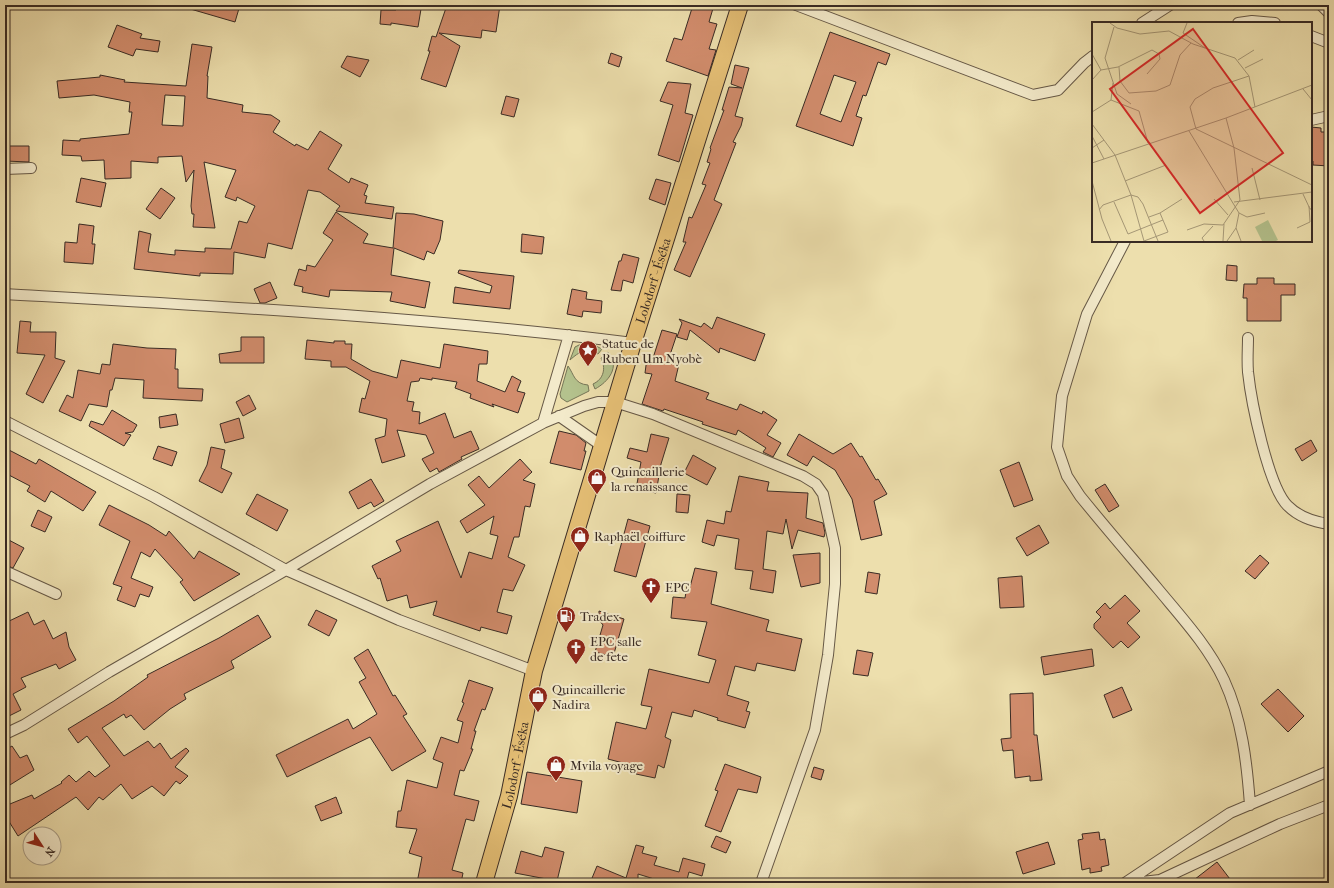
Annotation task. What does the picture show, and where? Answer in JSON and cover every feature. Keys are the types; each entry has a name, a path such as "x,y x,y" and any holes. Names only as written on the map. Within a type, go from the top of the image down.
{"main road":[{"name":"Lolodorf - Éséka","path":"484,883 509,796 534,670 632,343 740,5"}],"street":[{"path":"796,5 1033,95 1058,90 1092,57"},
{"path":"1144,22 1170,5"},
{"path":"1321,5 1329,13"},
{"path":"1245,22 1264,22"},
{"path":"1312,36 1329,43"},
{"path":"1312,120 1329,116"},
{"path":"5,170 30,168"},
{"path":"1124,242 1087,314 1062,396 1057,447 1067,476 1080,496 1180,615 1217,667 1238,722 1248,772 1250,805"},
{"path":"5,294 254,308 507,328 632,343"},
{"path":"543,423 569,335"},
{"path":"1248,338 1248,372 1259,428 1270,469 1280,494 1288,506 1312,521 1329,524"},
{"path":"5,734 24,725 109,672 286,570 430,484 543,423 598,402 615,402 653,414 803,476 819,489 827,508 835,548 835,584 828,655 816,730 761,883"},
{"path":"559,416 602,446"},
{"path":"5,420 130,484 286,570 399,620 534,670"},
{"path":"5,571 56,594"},
{"path":"1126,882 1230,813 1329,771"},
{"path":"1126,882 1160,880 1280,824 1329,805"}],"green space":[{"path":"579,345 596,346 602,349 598,354 590,351 583,351 570,360 575,347"},
{"path":"608,352 613,363 611,374 600,386 595,389 593,384 600,379 604,369 601,358"},
{"path":"568,366 577,381 588,385 589,391 567,402 561,398 560,394"}],"building":[{"path":"188,5 240,5 235,22 187,8"},
{"path":"447,5 500,5 496,32 482,30 481,38 439,33 460,46 446,87 421,79 430,51 428,51 432,36 436,37"},
{"path":"693,5 714,5 709,22 717,24 709,49 716,50 708,76 666,61 674,38 682,40"},
{"path":"396,6 421,9 418,27 391,23 391,25 380,24 381,10 396,10"},
{"path":"117,25 142,34 140,38 160,41 158,52 136,49 133,56 108,47"},
{"path":"830,32 890,54 886,65 878,62 866,96 863,95 856,116 862,118 853,146 796,126","holes":["834,75 856,82 841,122 820,114"]},
{"path":"192,44 212,47 207,76 207,98 243,105 242,112 271,115 280,121 273,132 295,146 296,144 308,150 320,131 342,145 328,169 349,183 351,178 368,185 364,195 367,196 365,203 394,207 392,219 336,211 340,206 320,192 308,190 292,249 268,243 265,258 234,252 233,274 200,273 200,276 134,269 139,231 151,234 148,252 175,255 175,250 205,252 205,248 231,249 239,221 247,223 255,206 237,197 236,201 225,197 236,170 204,162 215,228 193,227 194,214 192,214 191,206 194,170 186,182 182,156 158,157 158,163 131,161 131,178 105,179 104,160 82,161 81,156 62,155 63,140 80,141 80,139 129,134 132,112 129,112 130,102 94,95 59,98 57,81 100,77 100,75 125,80 124,82 186,86","holes":["165,95 185,96 183,126 162,125"]},
{"path":"611,53 622,57 619,67 608,63"},
{"path":"347,56 369,60 360,77 341,67"},
{"path":"735,65 749,68 735,116 743,118 741,126 733,142 736,143 714,200 722,204 690,277 674,270 686,242 683,242 689,217 692,218 706,185 702,184 710,163 707,162 710,148 724,110 722,110 729,87 742,88 731,84"},
{"path":"668,82 691,84 685,113 693,115 679,162 658,155 673,105 660,101"},
{"path":"506,96 519,99 514,117 501,114"},
{"path":"1312,127 1321,128 1321,132 1329,132 1329,166 1313,165"},
{"path":"5,146 29,146 29,162 5,161"},
{"path":"81,178 106,183 101,207 76,202"},
{"path":"656,179 671,183 665,205 649,199"},
{"path":"161,188 175,198 160,219 146,209"},
{"path":"336,212 368,234 363,243 393,248 396,213 414,214 443,221 440,240 434,254 427,251 424,260 394,248 391,275 430,282 425,308 390,301 392,292 330,290 329,297 302,292 303,287 294,285 299,269 306,271 307,265 315,267 333,240 323,233"},
{"path":"79,224 94,226 92,244 95,244 93,264 64,262 65,242 77,243"},
{"path":"522,234 544,237 542,254 521,252"},
{"path":"623,254 639,258 633,283 623,280 621,291 611,290 619,261 621,261"},
{"path":"1227,265 1237,266 1237,281 1226,280"},
{"path":"459,270 514,276 510,309 453,303 455,287 490,293 492,286 458,273"},
{"path":"1257,278 1274,278 1274,284 1295,284 1295,295 1281,295 1281,321 1247,321 1247,298 1243,298 1244,284 1257,284"},
{"path":"270,282 277,298 265,303 260,303 254,289"},
{"path":"572,289 587,292 586,299 602,301 601,313 583,311 582,317 567,314"},
{"path":"717,317 765,334 755,361 720,348 719,353 690,330 687,340 677,337 682,323 679,319 701,327 704,323 712,329"},
{"path":"20,321 31,322 30,332 56,332 55,358 65,361 43,403 26,394 45,355 17,353"},
{"path":"662,330 677,334 668,361 679,364 675,381 709,393 706,399 737,410 740,404 762,414 763,411 777,420 767,435 781,443 773,457 763,452 766,448 738,430 736,435 702,424 703,422 664,409 663,411 642,404 652,374 645,373 647,358 653,358"},
{"path":"241,337 264,337 264,363 220,363 219,354 241,351"},
{"path":"307,340 334,343 334,341 345,341 345,344 352,344 351,359 372,371 397,378 401,360 440,368 444,344 488,351 487,364 479,364 477,381 505,392 512,376 521,381 517,391 525,393 518,413 492,404 494,407 470,398 471,394 455,388 457,382 432,378 432,380 420,378 419,381 411,382 407,401 414,402 412,411 420,412 419,424 445,413 454,438 471,431 479,449 461,457 462,459 439,472 437,468 430,472 422,459 434,453 426,435 397,430 405,456 382,463 375,439 385,436 387,419 359,412 362,398 365,399 370,381 346,367 331,367 331,361 305,359"},
{"path":"113,344 147,348 176,349 175,369 178,369 178,388 203,389 202,401 143,398 144,380 115,378 112,390 110,390 107,407 89,404 81,421 59,411 67,395 73,398 78,370 100,374 102,364 110,365"},
{"path":"249,395 256,409 243,416 236,402"},
{"path":"112,410 137,425 133,432 125,433 131,435 124,446 89,426 91,421 103,425"},
{"path":"176,414 178,425 160,428 159,417"},
{"path":"239,418 244,438 225,443 220,424"},
{"path":"559,431 576,435 586,443 584,451 586,451 581,470 550,463"},
{"path":"651,434 669,438 661,464 656,493 636,489 641,462 627,458 630,448 647,452"},
{"path":"799,434 833,454 851,443 860,457 862,456 876,480 878,479 887,494 874,501 882,535 861,540 852,499 835,470 813,456 807,466 787,455"},
{"path":"1311,440 1317,451 1302,461 1295,449"},
{"path":"158,446 177,452 172,466 153,459"},
{"path":"211,447 225,450 221,468 232,473 222,493 199,481 207,465"},
{"path":"9,450 36,464 39,459 96,492 83,511 51,491 45,502 27,491 30,486 5,473 5,458"},
{"path":"693,455 716,468 707,485 684,473"},
{"path":"520,459 532,472 523,480 535,484 530,507 525,506 519,537 514,537 508,557 525,565 513,591 503,589 497,612 512,616 507,634 481,627 480,631 433,615 437,601 410,608 407,595 387,601 380,578 378,579 372,566 401,551 396,541 438,521 461,578 469,552 492,559 498,536 490,534 494,516 467,533 460,521 485,505 468,485 479,476 489,488"},
{"path":"1019,462 1033,500 1014,507 1000,470"},
{"path":"739,476 769,482 767,491 808,493 806,518 823,523 825,533 824,537 798,530 792,549 786,519 783,534 767,531 763,569 776,571 773,593 750,589 753,571 735,569 739,539 717,535 714,546 702,542 707,520 724,524 726,511 731,512"},
{"path":"371,479 384,501 374,507 371,502 358,509 349,492"},
{"path":"1105,484 1119,506 1109,512 1095,490"},
{"path":"257,494 288,510 277,531 246,514"},
{"path":"677,494 690,495 688,513 676,512"},
{"path":"109,505 149,525 166,536 169,531 194,559 199,551 240,574 194,601 180,582 183,580 155,549 150,557 141,552 131,578 153,587 149,597 140,594 135,607 117,600 122,587 113,584 130,541 99,525"},
{"path":"38,510 52,517 45,532 31,526"},
{"path":"628,519 650,526 636,577 614,571"},
{"path":"1039,525 1049,543 1027,556 1016,538"},
{"path":"5,538 24,548 13,568 5,565"},
{"path":"820,553 820,583 801,587 793,555"},
{"path":"1260,555 1269,563 1255,579 1245,571"},
{"path":"695,568 717,572 711,604 769,620 766,631 802,639 795,671 757,663 755,671 735,666 727,695 749,702 746,711 750,712 745,728 717,720 718,718 694,710 692,717 672,712 665,737 671,740 664,768 658,765 655,778 636,774 638,767 608,759 616,722 646,729 652,707 641,705 649,669 709,683 716,660 698,655 707,622 671,618 673,597 685,598 687,586 690,587"},
{"path":"868,572 880,574 877,594 865,592"},
{"path":"1022,576 1024,607 1000,608 998,578"},
{"path":"1125,595 1140,611 1127,623 1140,637 1128,648 1121,641 1113,648 1094,628 1094,624 1101,617 1096,612 1105,603 1110,609"},
{"path":"316,610 337,620 329,636 308,625"},
{"path":"599,611 624,619 613,657 595,652 603,625 599,620"},
{"path":"28,612 34,625 44,620 53,639 66,632 69,647 76,660 59,669 56,664 21,678 26,687 13,694 21,710 5,718 5,623"},
{"path":"258,615 271,637 231,661 234,668 184,694 186,699 170,709 144,730 131,715 126,718 124,714 102,728 124,756 148,741 154,748 160,743 171,759 186,748 189,751 175,767 188,776 180,784 176,781 164,796 152,786 132,799 121,784 103,800 99,797 88,810 76,797 33,826 22,826 22,833 18,836 5,815 5,806 32,795 34,799 62,783 61,782 69,775 76,782 89,771 95,777 110,766 87,736 78,743 68,729 114,701 148,677 147,675 219,638"},
{"path":"368,649 393,696 395,695 407,714 403,716 426,751 392,771 370,737 287,777 276,755 348,719 353,729 377,714 359,682 366,678 354,658"},
{"path":"1092,649 1094,666 1044,675 1041,657"},
{"path":"857,650 873,653 868,676 853,674"},
{"path":"469,680 493,688 485,710 482,709 474,731 476,731 471,749 473,749 464,771 460,770 454,795 479,801 474,821 466,819 452,870 463,873 461,883 417,883 422,857 409,853 417,829 396,827 398,811 401,811 407,780 437,788 443,763 433,759 441,737 458,743 463,722 457,720 464,703 462,702"},
{"path":"1122,687 1132,710 1113,718 1104,695"},
{"path":"1278,689 1304,716 1288,732 1261,704"},
{"path":"1033,693 1034,735 1037,735 1042,780 1030,781 1030,776 1015,778 1013,750 1003,751 1001,739 1011,738 1010,694"},
{"path":"12,746 20,758 27,755 34,770 5,788 5,750"},
{"path":"725,764 761,777 757,793 738,789 721,832 705,826 718,791 715,790"},
{"path":"814,767 824,770 821,780 811,777"},
{"path":"527,772 582,781 577,813 521,804"},
{"path":"336,797 342,813 321,821 315,806"},
{"path":"1099,832 1100,840 1105,839 1109,865 1101,867 1102,871 1090,873 1090,868 1082,870 1078,840 1083,839 1082,834"},
{"path":"716,836 731,842 726,853 711,847"},
{"path":"1048,842 1055,864 1023,874 1016,852"},
{"path":"636,845 644,847 642,853 657,857 654,865 679,872 683,858 705,864 702,876 689,872 686,883 667,883 638,874 638,883 590,883 597,866 626,878"},
{"path":"545,847 564,852 557,881 515,873 521,851 542,857"},
{"path":"1217,862 1233,883 1190,883"}],"place":[{"name":"Statue de Ruben Um Nyobè","path":"588,367"},
{"name":"Quincaillerie la renaissance","path":"597,495"},
{"name":"Raphaël coiffure","path":"580,553"},
{"name":"EPC","path":"651,604"},
{"name":"Tradex","path":"566,633"},
{"name":"EPC salle de fete","path":"576,665"},
{"name":"Quincaillerie Nadira","path":"538,713"},
{"name":"Mvila voyage","path":"556,782"}]}
